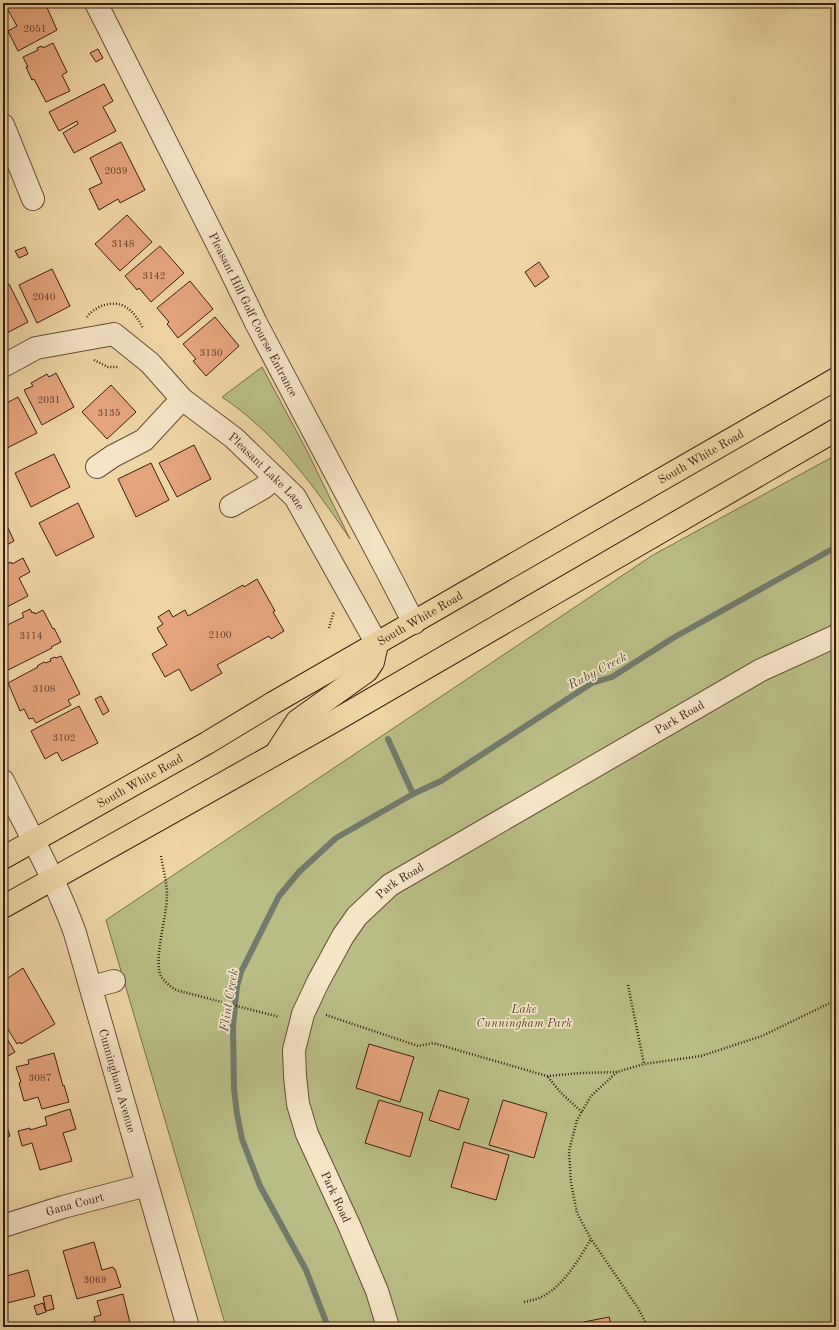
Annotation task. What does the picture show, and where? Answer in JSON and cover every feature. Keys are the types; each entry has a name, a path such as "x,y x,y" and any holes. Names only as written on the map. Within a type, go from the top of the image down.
{"main road":[{"name":"South White Road","path":"3,858 207,743 273,703 836,379"},
{"path":"3,908 275,755 836,430"},
{"path":"275,755 298,721 367,672 373,662 377,644"}],"street":[{"name":"Pleasant Hill Golf Course Entrance","path":"96,3 256,323 414,623"},
{"path":"4,128 33,199"},
{"name":"Pleasant Lake Lane","path":"3,366 36,348 114,334 150,363 182,399 234,438 295,497 377,644"},
{"path":"97,468 113,456 144,440 182,399"},
{"path":"231,506 263,488 275,478"},
{"name":"Park Road","path":"388,1327 377,1291 350,1225 307,1134 298,1104 294,1050 303,1014 318,982 343,936 357,916 390,885 761,670 836,636"},
{"name":"Cunningham Avenue","path":"3,781 53,879 73,927 188,1327"},
{"path":"91,987 114,981"},
{"name":"Gana Court","path":"3,1226 63,1207 147,1184"}],"path":[{"path":"161,856 167,895 166,911 158,956 158,968 162,978 169,986 176,990 281,1017"},
{"path":"628,985 644,1064"},
{"path":"320,1012 418,1046 433,1043 547,1076 617,1072 644,1064 701,1056 762,1036 836,1000"},
{"path":"617,1072 591,1096 577,1120 569,1151 571,1183 577,1212 591,1239 638,1308 648,1327"},
{"path":"547,1076 561,1093 582,1112"},
{"path":"524,1302 540,1298 555,1287 575,1266 591,1239"}],"green space":[{"path":"262,367 306,449 350,539 308,480 277,444 242,411 222,397"},
{"name":"Lake Cunningham Park","path":"836,455 836,1327 226,1327 106,920 653,555"}],"building":[{"path":"16,3 45,3 57,30 18,51 8,31 17,26 7,8"},
{"path":"53,43 67,72 62,75 70,91 46,102 34,79 32,80 23,57 38,50 37,48 42,46 43,48"},
{"path":"98,49 103,58 96,62 90,53"},
{"path":"104,84 113,101 103,107 116,131 74,153 63,133 78,124 77,121 59,131 49,112"},
{"path":"121,142 145,190 120,203 118,199 99,210 89,189 102,183 90,158"},
{"path":"127,215 152,242 120,271 95,244"},
{"path":"160,246 184,273 151,302 139,288 137,290 125,276"},
{"path":"25,247 28,254 19,258 15,251"},
{"path":"539,262 549,277 535,287 525,272"},
{"path":"52,269 70,306 37,323 19,285"},
{"path":"190,281 213,309 178,338 167,324 169,322 157,308"},
{"path":"9,284 28,322 3,335 3,287"},
{"path":"215,317 239,346 206,376 193,361 196,359 183,344"},
{"path":"56,373 74,407 42,425 24,390 33,386 31,383 47,374 49,377"},
{"path":"111,385 136,412 107,439 82,412"},
{"path":"18,397 37,433 3,450 3,405"},
{"path":"194,445 211,479 177,497 159,463"},
{"path":"54,454 70,487 31,507 15,473"},
{"path":"151,463 169,500 136,517 118,479"},
{"path":"78,503 94,537 56,556 39,523"},
{"path":"8,528 14,541 5,546 6,548 3,550 3,531"},
{"path":"23,558 30,572 19,578 28,596 3,609 3,566 11,562 12,564"},
{"path":"257,579 275,611 273,612 284,631 271,639 269,636 217,665 222,673 191,691 179,669 165,677 152,654 167,645 157,628 163,624 158,617 169,610 173,617 185,610 188,616 243,585 244,587"},
{"path":"30,609 32,613 34,612 35,614 43,610 61,642 4,672 3,627 24,617 22,613"},
{"path":"61,656 80,694 68,700 71,705 36,723 33,718 29,719 24,709 20,711 8,683 38,667 37,666 44,662 51,661 50,659"},
{"path":"101,696 109,711 103,715 95,699"},
{"path":"79,706 98,743 62,761 57,752 45,759 31,731"},
{"path":"23,968 55,1024 21,1044 20,1042 17,1044 3,1021 3,976 5,974 8,978"},
{"path":"3,1032 15,1052 3,1059"},
{"path":"369,1044 414,1057 400,1102 356,1088"},
{"path":"54,1053 69,1102 42,1109 38,1097 24,1101 19,1083 21,1082 16,1067 29,1064 28,1060"},
{"path":"439,1090 469,1099 459,1130 429,1120"},
{"path":"379,1100 423,1113 410,1157 365,1143"},
{"path":"503,1100 547,1113 534,1158 489,1145"},
{"path":"70,1109 76,1129 63,1133 72,1161 40,1170 32,1143 22,1146 18,1131 30,1128 30,1130 47,1125 45,1117"},
{"path":"7,1127 10,1136 3,1138 3,1128"},
{"path":"464,1142 509,1155 496,1200 451,1187"},
{"path":"94,1242 102,1270 113,1267 121,1287 77,1299 63,1251"},
{"path":"28,1270 35,1296 3,1304 3,1277"},
{"path":"123,1294 131,1327 90,1327 89,1323 95,1321 94,1317 101,1315 97,1301"},
{"path":"51,1295 54,1309 46,1311 43,1297"},
{"path":"43,1303 46,1312 37,1315 34,1306"},
{"path":"609,1317 612,1327 585,1327 584,1322"}],"waterway":[{"name":"Ruby Creek","path":"413,794 441,781 592,683 612,677 673,638 836,547"},
{"name":"Flint Creek","path":"328,1327 306,1270 260,1186 242,1139 234,1089 233,1026 237,986 241,972 279,896 299,872 336,838 413,794 388,739"}]}
